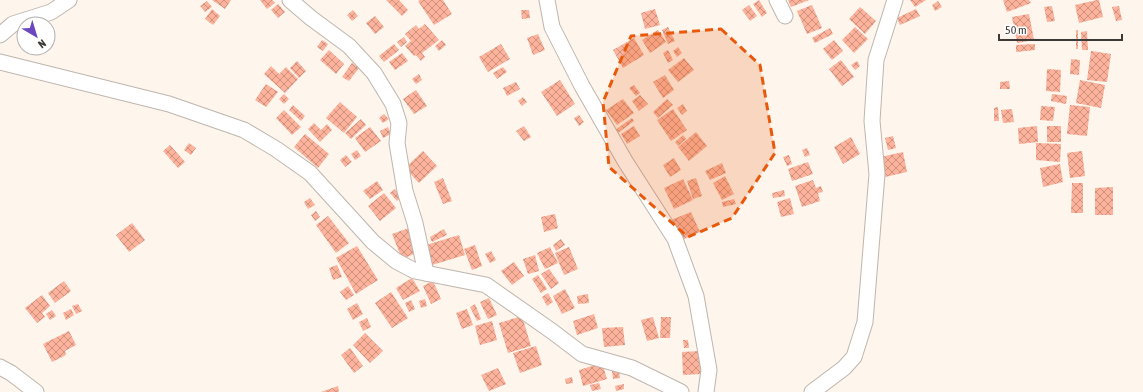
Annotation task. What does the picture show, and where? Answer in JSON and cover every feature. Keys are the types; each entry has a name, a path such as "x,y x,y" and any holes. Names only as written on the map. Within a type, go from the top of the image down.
{"street":[{"path":"0,35 13,24 51,12 69,0"},
{"path":"290,0 311,18 349,46 374,73 393,104 399,123 397,143 405,191 415,223 426,273"},
{"path":"547,0 552,27 582,86 625,161 675,239 696,296 709,370 706,392"},
{"path":"777,0 785,16"},
{"path":"812,392 844,368 854,357 865,322 876,174 872,121 876,60 895,0"},
{"path":"0,62 169,104 244,130 276,149 310,173 373,242 396,261 415,270 426,273 486,285 582,354 632,368 681,392"},
{"path":"0,367 11,373 36,392"}],"highlighted area":[{"path":"721,29 760,65 775,153 732,218 688,237 609,167 603,102 631,36"}],"building":[{"path":"212,0 231,0 225,9"},
{"path":"260,0 272,0 275,3 267,9"},
{"path":"386,0 399,0 408,10 402,16"},
{"path":"443,0 452,14 434,25 418,1"},
{"path":"759,0 767,13 762,17 753,4"},
{"path":"788,0 809,0 791,7"},
{"path":"910,0 926,0 915,7"},
{"path":"1003,0 1029,0 1031,3 1007,12"},
{"path":"1099,0 1103,17 1079,23 1075,5"},
{"path":"207,1 212,7 205,12 200,6"},
{"path":"938,1 942,7 935,11 932,5"},
{"path":"278,4 285,12 278,18 271,10"},
{"path":"749,5 757,16 750,21 742,10"},
{"path":"812,5 822,28 807,34 797,11"},
{"path":"1052,6 1055,21 1047,22 1044,7"},
{"path":"1119,6 1122,20 1116,21 1112,7"},
{"path":"860,7 876,21 865,34 849,19"},
{"path":"212,9 220,16 213,25 205,19"},
{"path":"655,9 660,25 645,29 641,13"},
{"path":"916,9 920,16 900,25 897,18"},
{"path":"353,10 358,16 352,21 347,15"},
{"path":"521,10 529,10 530,18 522,19"},
{"path":"1029,14 1034,40 1017,43 1012,17"},
{"path":"375,16 384,27 375,34 366,23"},
{"path":"425,24 439,40 422,53 425,57 421,61 405,46 411,41 405,34 416,25 419,29"},
{"path":"668,27 675,41 668,44 662,30"},
{"path":"855,27 868,39 854,53 842,40"},
{"path":"830,28 833,34 815,43 812,38"},
{"path":"658,30 666,42 650,53 642,40"},
{"path":"1076,30 1078,30 1078,49 1076,49"},
{"path":"1087,31 1088,50 1082,50 1081,32"},
{"path":"538,34 545,50 533,55 527,38"},
{"path":"404,37 407,42 401,47 397,42"},
{"path":"634,38 644,55 623,68 613,50"},
{"path":"322,40 328,44 323,51 317,47"},
{"path":"442,40 446,45 439,51 435,46"},
{"path":"834,40 843,51 832,60 823,49"},
{"path":"394,44 399,50 384,62 379,56"},
{"path":"501,44 510,59 488,72 479,57"},
{"path":"1035,44 1035,50 1016,52 1016,45"},
{"path":"678,47 682,53 677,57 673,51"},
{"path":"329,50 344,64 336,74 320,60"},
{"path":"668,50 673,60 668,63 663,53"},
{"path":"1091,51 1111,54 1107,82 1087,80"},
{"path":"402,53 408,61 395,70 389,62"},
{"path":"684,58 694,70 678,82 668,70"},
{"path":"1071,59 1080,60 1079,75 1070,74"},
{"path":"841,60 854,77 842,86 829,69"},
{"path":"297,61 306,71 299,78 290,68"},
{"path":"857,61 860,66 855,70 851,65"},
{"path":"352,63 359,68 349,81 342,77"},
{"path":"271,66 279,74 286,67 298,79 285,93 264,74"},
{"path":"503,67 507,72 497,79 493,73"},
{"path":"1047,69 1061,70 1060,92 1046,91"},
{"path":"419,74 422,80 416,84 412,79"},
{"path":"665,75 674,90 663,98 653,82"},
{"path":"560,80 575,104 557,116 541,92"},
{"path":"1080,80 1105,85 1101,108 1076,103"},
{"path":"1009,81 1010,89 1000,89 1000,82"},
{"path":"516,82 520,89 507,96 503,88"},
{"path":"266,84 278,92 266,107 255,100"},
{"path":"634,85 640,93 636,96 629,88"},
{"path":"416,90 427,106 414,114 403,99"},
{"path":"284,94 289,99 284,104 279,99"},
{"path":"1052,94 1067,96 1066,104 1051,101"},
{"path":"640,95 648,104 639,111 632,101"},
{"path":"523,97 527,102 522,106 518,101"},
{"path":"623,99 634,113 617,125 606,110"},
{"path":"667,99 673,105 658,118 653,112"},
{"path":"340,102 357,117 344,133 326,118"},
{"path":"683,104 687,111 682,115 677,108"},
{"path":"293,105 305,116 301,121 289,110"},
{"path":"1070,105 1090,107 1087,136 1067,134"},
{"path":"1041,106 1055,107 1053,121 1040,120"},
{"path":"998,107 999,121 994,121 994,108"},
{"path":"673,109 687,130 671,141 657,120"},
{"path":"1012,109 1014,122 1003,123 1001,110"},
{"path":"284,110 301,127 292,135 276,118"},
{"path":"384,114 389,119 383,123 379,118"},
{"path":"579,115 584,122 579,126 574,118"},
{"path":"632,118 634,121 618,133 615,130"},
{"path":"361,119 366,125 351,139 345,133"},
{"path":"314,123 321,130 327,124 332,130 320,142 308,129"},
{"path":"524,126 531,137 524,141 516,131"},
{"path":"634,126 640,136 627,144 621,134"},
{"path":"1037,126 1038,142 1019,144 1018,128"},
{"path":"1047,126 1061,126 1061,142 1047,142"},
{"path":"370,127 381,141 365,152 355,138"},
{"path":"388,127 391,134 383,138 380,131"},
{"path":"696,132 707,146 689,161 678,147"},
{"path":"305,134 329,154 318,168 294,147"},
{"path":"683,135 686,139 678,146 675,142"},
{"path":"893,136 896,148 888,150 885,138"},
{"path":"851,137 860,154 843,164 834,147"},
{"path":"189,143 196,148 191,155 184,150"},
{"path":"1036,143 1061,144 1060,162 1036,160"},
{"path":"170,145 185,162 178,168 163,151"},
{"path":"807,148 810,155 805,157 802,150"},
{"path":"357,150 361,156 355,160 351,154"},
{"path":"423,151 437,166 419,183 405,168"},
{"path":"1082,151 1085,176 1070,178 1067,153"},
{"path":"903,152 907,172 885,177 881,157"},
{"path":"346,155 352,162 345,167 340,160"},
{"path":"789,155 792,164 787,166 783,157"},
{"path":"674,158 681,170 670,177 663,165"},
{"path":"808,162 813,174 792,181 788,169"},
{"path":"722,163 726,173 710,180 705,171"},
{"path":"1060,164 1063,182 1043,187 1040,168"},
{"path":"725,176 734,194 722,200 713,183"},
{"path":"443,178 452,201 443,204 434,182"},
{"path":"696,178 702,196 693,199 687,181"},
{"path":"683,179 693,200 674,209 664,188"},
{"path":"813,180 816,188 821,186 823,192 818,193 820,201 802,207 795,186"},
{"path":"377,181 383,190 370,199 363,191"},
{"path":"1072,183 1083,183 1083,213 1071,213"},
{"path":"1113,187 1113,215 1095,215 1095,188"},
{"path":"395,189 402,197 397,201 390,193"},
{"path":"784,190 785,196 773,198 772,193"},
{"path":"384,193 396,208 380,221 368,206"},
{"path":"310,198 315,205 308,209 304,202"},
{"path":"790,198 794,214 781,217 777,202"},
{"path":"734,199 736,204 723,207 722,202"},
{"path":"316,211 320,217 315,221 311,215"},
{"path":"691,212 700,232 680,241 671,220"},
{"path":"555,214 558,228 544,232 541,217"},
{"path":"328,216 349,243 336,253 316,225"},
{"path":"132,223 145,240 129,252 116,235"},
{"path":"409,228 419,252 402,259 392,234"},
{"path":"444,229 447,235 432,242 430,237"},
{"path":"459,235 465,255 432,265 426,245"},
{"path":"561,239 565,245 556,251 553,245"},
{"path":"475,245 482,266 472,270 464,249"},
{"path":"357,246 378,280 356,294 336,258"},
{"path":"550,247 558,263 545,269 537,253"},
{"path":"569,247 578,269 564,275 555,253"},
{"path":"491,251 496,260 490,263 485,254"},
{"path":"535,255 539,271 528,274 523,259"},
{"path":"514,262 524,276 512,285 501,271"},
{"path":"337,265 342,277 333,280 329,268"},
{"path":"549,269 559,283 551,289 541,274"},
{"path":"538,275 547,289 541,293 532,279"},
{"path":"412,278 420,291 403,300 396,288"},
{"path":"64,281 71,291 55,303 48,293"},
{"path":"433,281 441,299 431,304 423,286"},
{"path":"348,286 354,295 346,300 340,292"},
{"path":"565,289 575,308 562,314 553,296"},
{"path":"391,292 408,318 392,328 375,303"},
{"path":"548,293 553,302 547,306 542,297"},
{"path":"588,294 589,303 578,304 577,296"},
{"path":"42,295 50,306 42,313 45,317 37,323 25,308"},
{"path":"489,298 497,315 488,319 480,302"},
{"path":"425,299 427,306 421,308 419,301"},
{"path":"411,300 415,309 409,312 405,303"},
{"path":"357,303 363,314 353,320 347,309"},
{"path":"78,304 82,311 76,314 72,306"},
{"path":"475,304 481,319 477,321 470,307"},
{"path":"71,309 74,315 66,320 63,313"},
{"path":"467,309 473,325 462,329 456,313"},
{"path":"52,310 56,316 50,320 46,314"},
{"path":"594,314 598,328 577,335 573,321"},
{"path":"522,316 531,346 508,353 499,323"},
{"path":"653,317 659,338 647,341 641,320"},
{"path":"661,317 671,317 670,338 660,338"},
{"path":"367,318 371,327 363,331 359,322"},
{"path":"492,321 497,340 480,345 475,326"},
{"path":"623,327 625,345 604,347 602,328"},
{"path":"69,331 76,345 65,351 66,355 52,362 43,344"},
{"path":"365,333 383,351 370,363 353,345"},
{"path":"683,340 688,340 689,348 684,348"},
{"path":"536,346 542,365 520,373 513,353"},
{"path":"350,348 363,366 354,373 341,355"},
{"path":"700,351 701,374 683,375 682,352"},
{"path":"602,363 607,379 583,386 579,370"},
{"path":"498,368 506,384 489,391 481,375"},
{"path":"619,370 620,378 613,379 612,371"},
{"path":"572,377 573,383 566,384 565,379"},
{"path":"599,383 601,389 592,391 590,385"},
{"path":"624,384 624,389 616,391 615,386"},
{"path":"338,386 339,392 321,392"}]}
